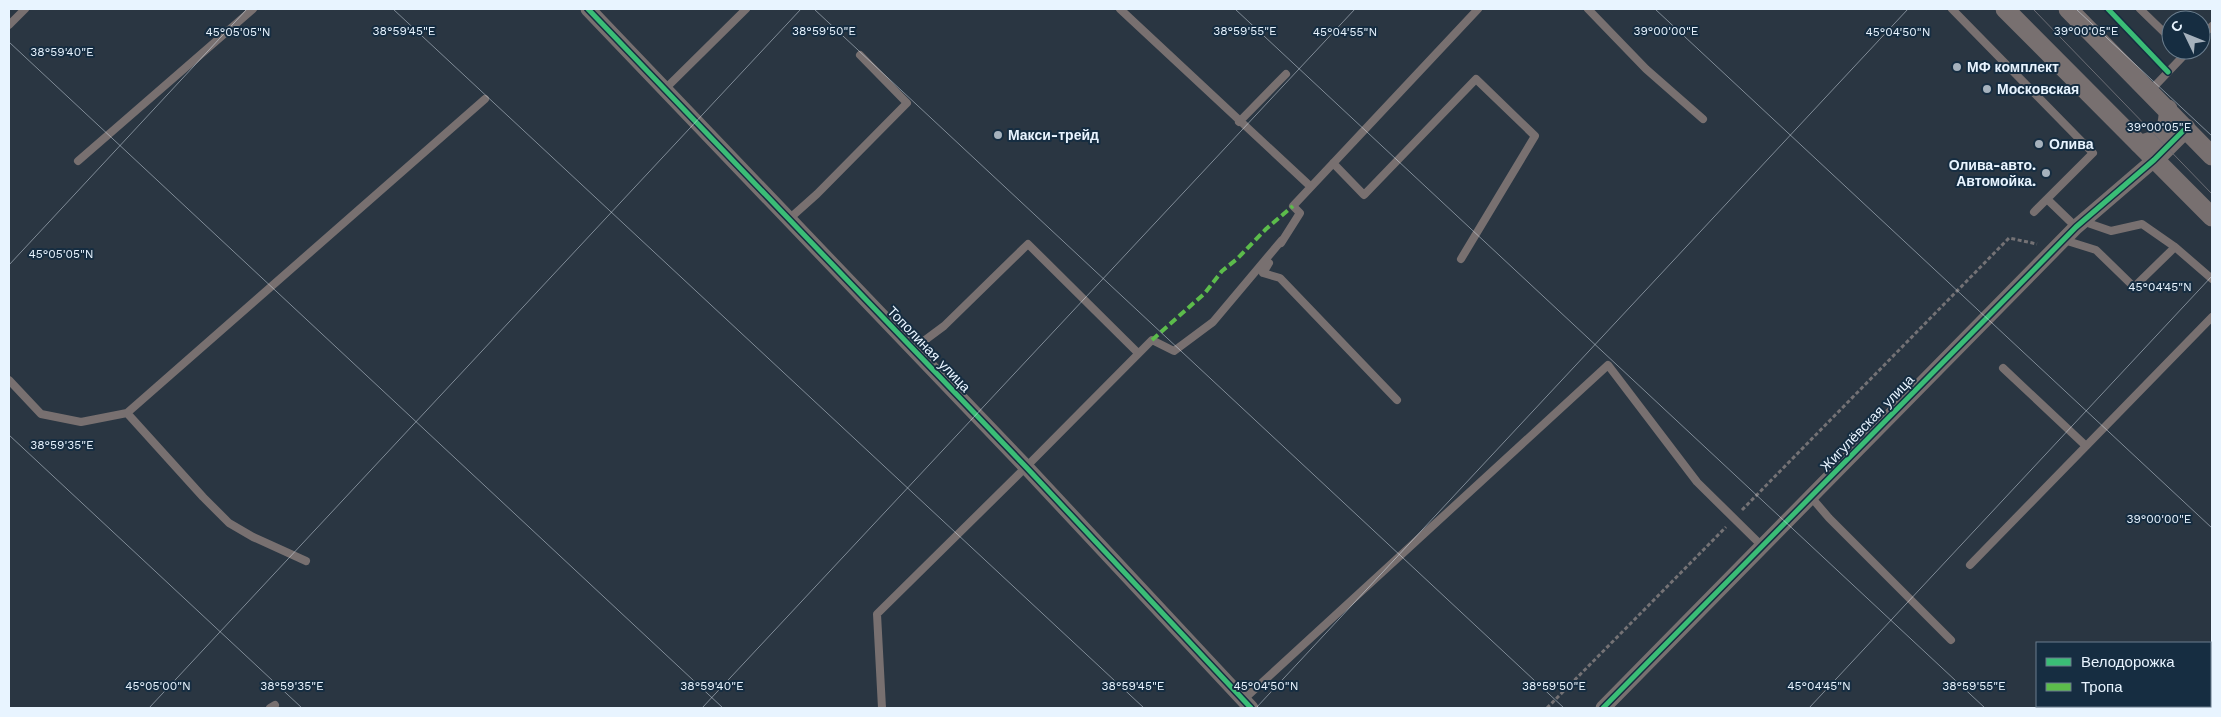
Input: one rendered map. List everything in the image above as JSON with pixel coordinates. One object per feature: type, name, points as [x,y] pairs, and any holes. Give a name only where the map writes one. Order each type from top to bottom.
[{"type":"street","name":"Тополиная улица","points":[[588,9],[1026,467],[1247,704]]},
{"type":"street","points":[[2005,9],[2154,160],[2212,215]]},
{"type":"street","points":[[2068,9],[2212,156]]},
{"type":"street","points":[[2139,144],[2151,142],[2162,134],[2169,123],[2168,109]]},
{"type":"street","points":[[2154,160],[2186,128]]},
{"type":"street","name":"Жигулёвская улица","points":[[1603,708],[2079,224],[2154,160]]},
{"type":"lane","points":[[78,162],[253,9]]},
{"type":"lane","points":[[665,89],[746,9]]},
{"type":"lane","points":[[1120,9],[1310,186]]},
{"type":"lane","points":[[1397,400],[1280,278],[1263,273],[1300,213],[1293,206],[1478,9]]},
{"type":"lane","points":[[1588,9],[1646,69],[1703,119]]},
{"type":"lane","points":[[1952,9],[2093,153],[2034,212]]},
{"type":"lane","points":[[2140,9],[2161,29]]},
{"type":"lane","points":[[9,25],[20,10]]},
{"type":"lane","points":[[789,219],[907,103],[860,54]]},
{"type":"lane","points":[[2150,91],[2178,60]]},
{"type":"lane","points":[[1240,122],[1286,74]]},
{"type":"lane","points":[[1333,162],[1364,195],[1476,79],[1535,136],[1461,259]]},
{"type":"lane","points":[[9,380],[41,414],[81,422],[127,413],[485,99]]},
{"type":"lane","points":[[2047,199],[2079,224],[2111,231],[2142,224],[2175,247],[2212,279]]},
{"type":"lane","points":[[882,708],[877,614],[1152,340],[1174,351],[1213,322],[1282,240]]},
{"type":"lane","points":[[913,348],[944,326],[1028,244],[1138,353]]},
{"type":"lane","points":[[2059,244],[2096,250],[2134,287],[2175,247]]},
{"type":"lane","points":[[1970,565],[2211,320]]},
{"type":"lane","points":[[1247,704],[1608,365],[1697,482],[1762,546]]},
{"type":"lane","points":[[2003,368],[2086,446]]},
{"type":"lane","points":[[127,413],[203,497],[230,523],[253,537],[306,561]]},
{"type":"lane","points":[[1811,497],[1829,518],[1951,640]]},
{"type":"path","points":[[1547,708],[2009,238],[2059,244]]},
{"type":"tram line","points":[[2033,9],[2212,194]]},
{"type":"marked path","points":[[1152,340],[1205,293],[1222,271],[1293,206]]},
{"type":"cycle path","points":[[588,9],[1026,467],[1251,708]]},
{"type":"cycle path","points":[[2108,9],[2168,72]]},
{"type":"cycle path","points":[[1603,708],[2076,227],[2154,160],[2186,128]]},
{"type":"place","name":"МФ комплект","points":[[1957,67]]},
{"type":"place","name":"Московская","points":[[1987,89]]},
{"type":"place","name":"Макси-трейд","points":[[998,135]]},
{"type":"place","name":"Олива","points":[[2039,144]]},
{"type":"place","name":"Олива-авто. Автомойка.","points":[[2046,173]]}]
